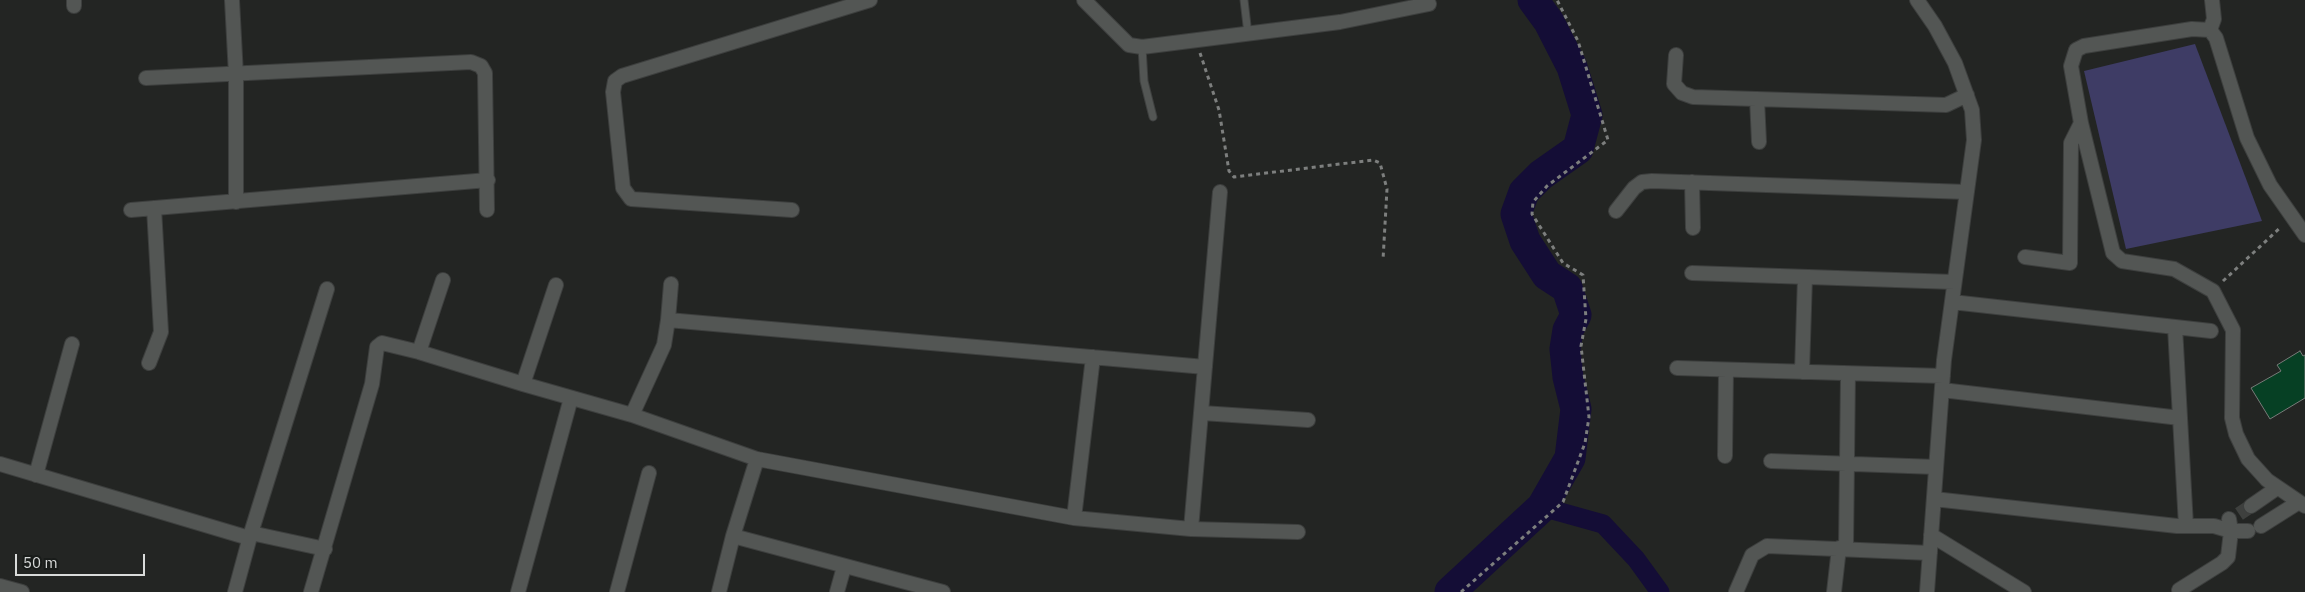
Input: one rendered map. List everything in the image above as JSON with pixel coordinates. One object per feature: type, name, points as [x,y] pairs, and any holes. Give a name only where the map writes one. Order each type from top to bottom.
[{"type":"street","points":[[232,0],[236,75],[236,202]]},
{"type":"street","points":[[792,210],[631,199],[623,188],[613,92],[615,81],[622,76],[870,0]]},
{"type":"street","points":[[1084,0],[1129,45],[1142,47],[1340,22],[1429,4]]},
{"type":"street","points":[[1917,0],[1946,44],[1967,95],[1972,110],[1974,140],[1942,383],[1927,592]]},
{"type":"street","points":[[2210,30],[2214,19],[2212,0]]},
{"type":"street","points":[[2302,504],[2267,480],[2248,458],[2236,434],[2232,418],[2233,330],[2213,291],[2174,270],[2122,261],[2113,253],[2081,123],[2071,66],[2076,50],[2084,46],[2192,29],[2210,30],[2216,38],[2222,55],[2247,138],[2270,185],[2305,234]]},
{"type":"street","points":[[1676,55],[1674,84],[1676,89],[1687,96],[1946,105],[1967,95]]},
{"type":"street","points":[[146,78],[471,62],[481,66],[485,73],[487,210]]},
{"type":"street","points":[[1757,99],[1759,142]]},
{"type":"street","points":[[2024,257],[2070,263],[2072,143],[2081,123]]},
{"type":"street","points":[[131,210],[488,180]]},
{"type":"street","points":[[1616,211],[1634,188],[1642,182],[1692,182],[1967,192]]},
{"type":"street","points":[[1692,182],[1693,228]]},
{"type":"street","points":[[1191,529],[1220,192]]},
{"type":"street","points":[[149,363],[161,332],[154,208]]},
{"type":"street","points":[[1692,274],[1954,282]]},
{"type":"street","points":[[1802,372],[1805,277]]},
{"type":"street","points":[[419,352],[443,280]]},
{"type":"street","points":[[632,415],[664,345],[671,284]]},
{"type":"street","points":[[523,384],[556,285]]},
{"type":"street","points":[[235,592],[250,535],[327,289]]},
{"type":"street","points":[[1952,302],[2211,331]]},
{"type":"street","points":[[668,320],[1205,367]]},
{"type":"street","points":[[2175,327],[2186,526]]},
{"type":"street","points":[[311,592],[372,384],[377,347],[382,343],[389,343],[632,415],[757,459],[1074,518],[1191,529],[1298,532]]},
{"type":"street","points":[[36,475],[72,344]]},
{"type":"street","points":[[1074,518],[1093,357]]},
{"type":"street","points":[[1677,368],[1848,374],[1942,383],[2180,418]]},
{"type":"street","points":[[1725,456],[1726,370]]},
{"type":"street","points":[[1834,592],[1842,548],[1848,374]]},
{"type":"street","points":[[518,592],[571,398]]},
{"type":"street","points":[[1202,413],[1308,420]]},
{"type":"street","points":[[719,592],[733,536],[757,459]]},
{"type":"street","points":[[1771,461],[1936,467]]},
{"type":"street","points":[[0,464],[250,535],[325,549]]},
{"type":"street","points":[[617,592],[649,473]]},
{"type":"street","points":[[1934,499],[2186,526],[2214,526],[2238,517],[2277,488]]},
{"type":"street","points":[[2238,517],[2254,528],[2302,504]]},
{"type":"street","points":[[2179,590],[2222,564],[2228,557],[2238,517]]},
{"type":"street","points":[[1931,535],[2024,592]]},
{"type":"street","points":[[733,536],[943,592]]},
{"type":"street","points":[[1736,592],[1752,555],[1762,547],[1772,545],[1930,553]]},
{"type":"street","points":[[837,592],[844,567]]},
{"type":"street","points":[[0,586],[22,592]]},
{"type":"lane","points":[[1244,0],[1248,34]]},
{"type":"lane","points":[[1142,47],[1144,81],[1153,117]]},
{"type":"path","points":[[1462,592],[1564,502],[1585,443],[1589,417],[1581,346],[1586,319],[1583,274],[1563,263],[1532,214],[1534,202],[1547,186],[1608,140],[1578,41],[1558,0]]},
{"type":"path","points":[[1196,41],[1219,110],[1229,171],[1234,177],[1373,160],[1380,163],[1387,189],[1383,260]]},
{"type":"path","points":[[2213,291],[2292,216]]},
{"type":"shaded area","points":[[2195,44],[2262,221],[2126,249],[2084,71]]},
{"type":"building","points":[[2300,351],[2303,356],[2305,355],[2305,398],[2270,419],[2251,388],[2281,371],[2277,365]]},
{"type":"waterway","points":[[1450,592],[1542,507],[1570,458],[1576,409],[1568,377],[1565,349],[1568,330],[1576,315],[1567,288],[1547,275],[1525,241],[1516,214],[1524,192],[1541,175],[1578,149],[1587,115],[1572,67],[1549,22],[1533,0]]},
{"type":"waterway","points":[[1542,507],[1603,524],[1636,559],[1660,592]]},
{"type":"tunnel","points":[[2239,514],[2251,506]]}]
